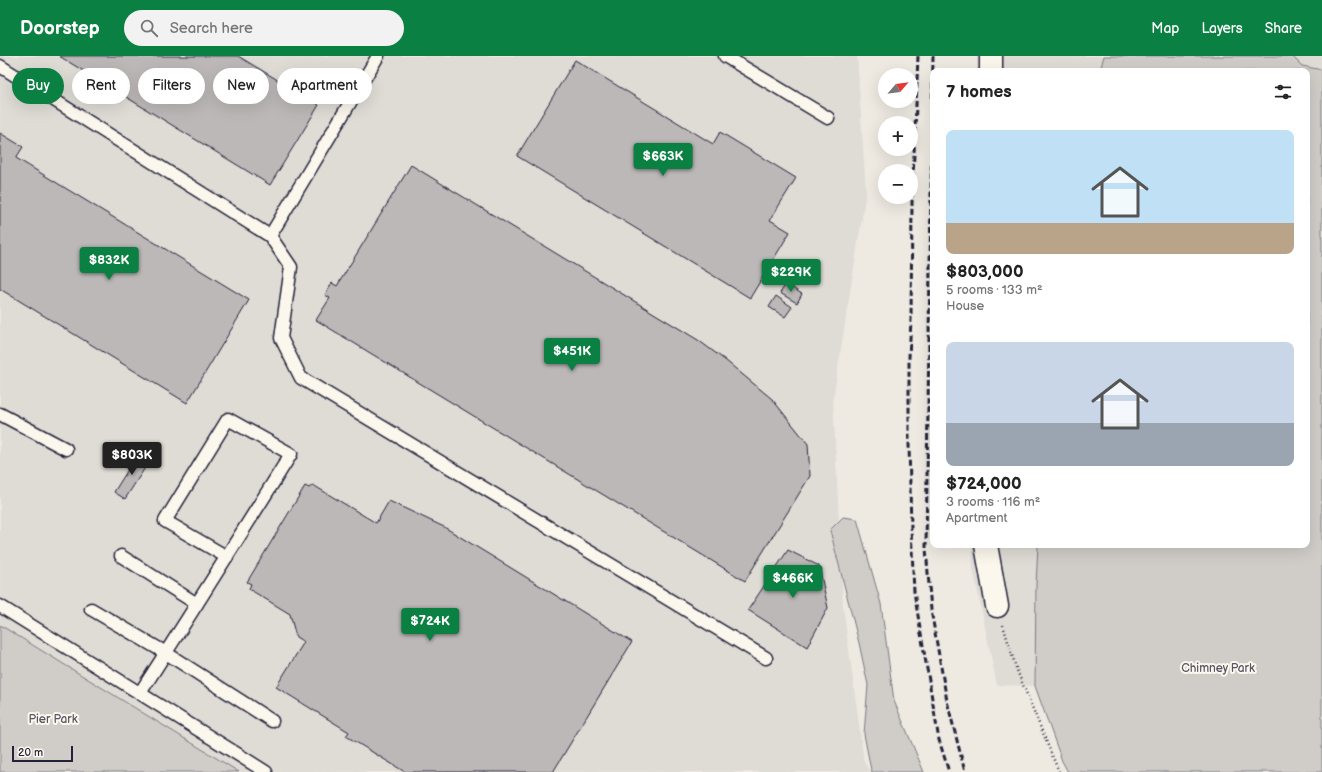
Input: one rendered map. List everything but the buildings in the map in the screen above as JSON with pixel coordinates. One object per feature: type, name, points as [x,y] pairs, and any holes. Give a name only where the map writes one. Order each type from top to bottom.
[{"type":"street","points":[[991,56],[991,68]]},
{"type":"street","points":[[987,548],[997,606]]},
{"type":"lane","points":[[270,236],[378,56]]},
{"type":"lane","points":[[726,56],[828,118]]},
{"type":"lane","points":[[0,66],[270,236],[291,267],[281,338],[301,378],[766,658]]},
{"type":"lane","points":[[0,414],[66,449]]},
{"type":"lane","points":[[140,693],[197,604],[291,454],[228,419],[166,521],[226,557]]},
{"type":"lane","points":[[121,556],[197,604]]},
{"type":"lane","points":[[0,606],[266,772]]},
{"type":"lane","points":[[91,609],[166,653],[272,721]]},
{"type":"path","points":[[997,606],[1016,668],[1059,772]]},
{"type":"shaded area","points":[[0,56],[857,56],[866,192],[833,399],[843,606],[864,762],[870,772],[239,772],[0,625]]},
{"type":"shaded area","points":[[977,56],[1104,56],[1101,68],[977,68]]},
{"type":"shaded area","points":[[1292,56],[1322,56],[1322,70],[1302,66]]},
{"type":"shaded area","points":[[972,548],[1038,548],[1035,686],[997,685],[973,569]]},
{"type":"green space","name":"Chimney Park","points":[[1104,56],[1292,56],[1302,66],[1322,70],[1322,772],[1068,772],[1062,761],[1035,686],[1038,548],[1310,548],[1310,68],[1101,68]]},
{"type":"green space","points":[[843,517],[857,519],[881,604],[894,701],[924,772],[872,772],[871,770],[864,734],[868,685],[859,643],[830,530]]},
{"type":"green space","name":"Pier Park","points":[[0,625],[239,772],[0,772]]},
{"type":"railway","points":[[918,56],[912,203],[911,320],[909,357],[911,528],[914,592],[939,740],[949,772]]},
{"type":"railway","points":[[933,56],[933,68]]},
{"type":"railway","points":[[930,267],[926,548],[931,610],[947,701],[965,772]]}]
